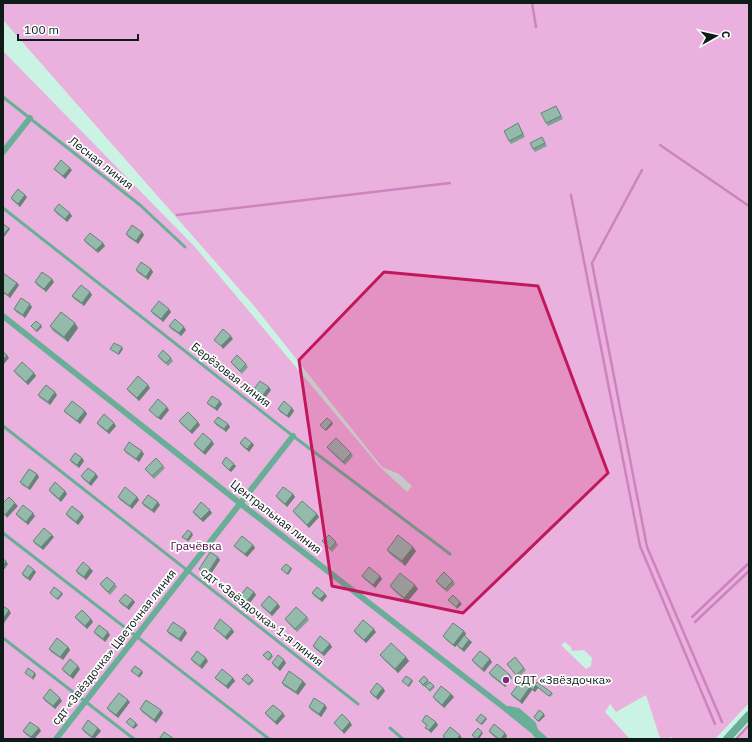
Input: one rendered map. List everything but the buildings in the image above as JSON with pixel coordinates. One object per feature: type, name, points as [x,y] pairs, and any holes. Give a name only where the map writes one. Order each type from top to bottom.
[{"type":"street","points":[[3,152],[30,118]]},
{"type":"street","name":"Центральная линия","points":[[3,316],[240,504],[506,708],[538,738]]},
{"type":"street","name":"сдт «Звёздочка» Цветочная линия","points":[[56,739],[293,436]]},
{"type":"street","points":[[727,739],[749,715]]},
{"type":"lane","name":"Лесная линия","points":[[3,97],[140,205],[185,247]]},
{"type":"lane","name":"Берёзовая линия","points":[[3,208],[293,436],[450,554]]},
{"type":"lane","name":"сдт «Звёздочка» 1-я линия","points":[[3,426],[358,704]]},
{"type":"lane","points":[[3,532],[269,739]]},
{"type":"lane","points":[[3,638],[134,739]]},
{"type":"lane","points":[[390,728],[404,739]]},
{"type":"highlighted area","points":[[384,272],[538,286],[608,473],[463,613],[332,586],[299,360]]},
{"type":"green space","name":"Грачёвка","points":[[3,3],[749,3],[749,703],[715,739],[673,739],[672,737],[661,739],[646,695],[616,712],[610,704],[605,712],[630,739],[3,739],[3,51],[195,247],[380,467],[407,492],[412,486],[399,474],[382,467],[255,307],[3,20]],"holes":[[[565,642],[571,647],[572,651],[584,650],[592,658],[591,666],[586,669],[561,645]]]},
{"type":"green space","points":[[749,726],[749,739],[737,739]]},
{"type":"waterway","points":[[532,3],[536,27]]},
{"type":"waterway","points":[[660,145],[749,206]]},
{"type":"waterway","points":[[642,170],[592,263],[647,547],[722,722]]},
{"type":"waterway","points":[[177,215],[450,183]]},
{"type":"waterway","points":[[571,195],[640,546],[715,724]]},
{"type":"waterway","points":[[692,617],[749,563]]},
{"type":"waterway","points":[[695,622],[749,571]]},
{"type":"waterway","points":[[736,739],[749,725]]},
{"type":"place","name":"СДТ «Звёздочка»","points":[[506,680]]}]
